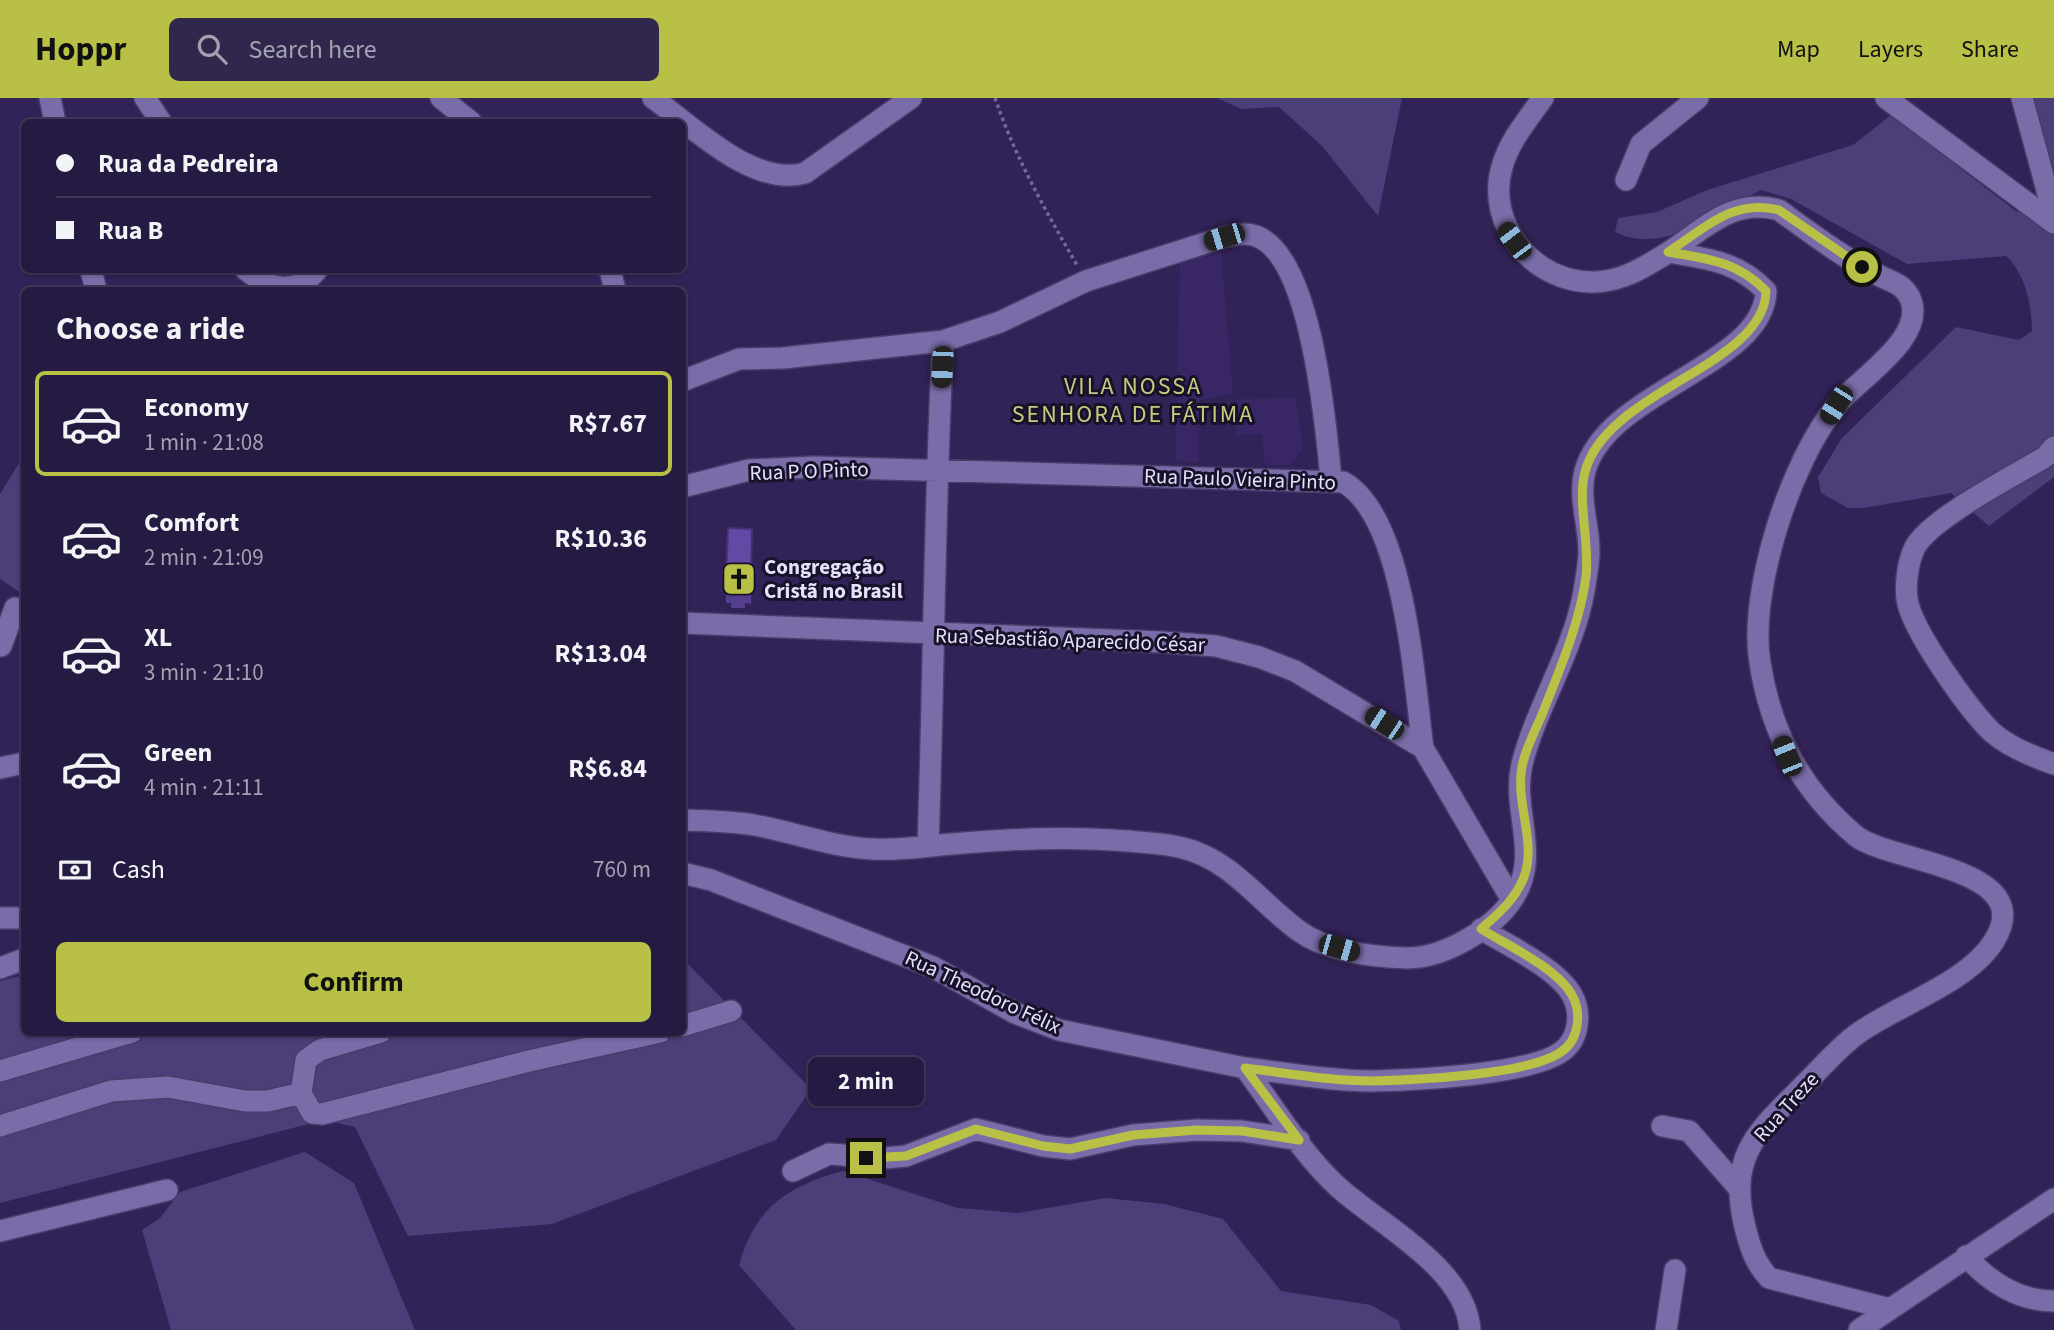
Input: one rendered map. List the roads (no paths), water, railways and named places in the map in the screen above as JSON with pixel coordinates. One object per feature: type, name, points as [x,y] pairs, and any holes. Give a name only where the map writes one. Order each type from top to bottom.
[{"type":"street","points":[[50,98],[54,119]]},
{"type":"street","points":[[145,98],[158,119]]},
{"type":"street","points":[[441,98],[467,119]]},
{"type":"street","points":[[653,98],[682,119]]},
{"type":"street","points":[[686,122],[743,164],[768,174],[789,178],[805,173],[911,98]]},
{"type":"street","points":[[686,820],[752,825],[872,849],[1070,836],[1180,847],[1204,854],[1225,866],[1301,932],[1321,943],[1357,953],[1428,957],[1445,953],[1481,929],[1512,900],[1526,868],[1520,796],[1522,765],[1573,634],[1583,593],[1589,552],[1583,490],[1585,471],[1592,455],[1627,414],[1736,343],[1754,327],[1761,317],[1766,291],[1748,273],[1731,265],[1668,252],[1635,273],[1593,282],[1552,273],[1524,253],[1505,229],[1498,199],[1502,167],[1514,138],[1543,98]]},
{"type":"street","points":[[1626,180],[1641,144],[1698,98]]},
{"type":"street","points":[[1886,98],[2054,223]]},
{"type":"street","points":[[2022,98],[2054,216]]},
{"type":"street","name":"Rua Treze","points":[[1668,252],[1716,218],[1746,206],[1763,206],[1779,210],[1862,267],[1903,287],[1911,300],[1910,328],[1899,345],[1836,405],[1805,456],[1763,576],[1757,615],[1757,650],[1766,702],[1783,745],[1819,803],[1859,839],[1875,848],[1971,876],[1996,894],[2001,909],[2000,925],[1989,947],[1964,970],[1844,1045],[1758,1133],[1737,1186]]},
{"type":"street","points":[[686,380],[739,359],[783,358],[943,341],[1000,322],[1086,281],[1224,237],[1249,235],[1268,243],[1282,260],[1293,283],[1315,348],[1331,479]]},
{"type":"street","points":[[250,273],[263,284],[273,287]]},
{"type":"street","points":[[295,287],[307,282],[314,273]]},
{"type":"street","points":[[918,847],[936,636],[936,470],[943,341]]},
{"type":"street","points":[[2054,447],[2045,457],[1933,526],[1915,547],[1907,577],[1907,600],[1913,620],[1969,706],[1994,734],[2031,756],[2054,764]]},
{"type":"street","name":"Rua P O Pinto","points":[[686,486],[749,470],[779,468],[936,470]]},
{"type":"street","name":"Rua Paulo Vieira Pinto","points":[[936,470],[1331,479],[1353,488],[1388,547],[1398,575],[1423,748]]},
{"type":"street","points":[[13,606],[1,646],[21,644]]},
{"type":"street","name":"Rua Sebastião Aparecido César","points":[[686,623],[1216,646],[1259,657],[1295,671],[1423,748],[1512,900]]},
{"type":"street","points":[[0,768],[21,764]]},
{"type":"street","name":"Rua Theodoro Félix","points":[[686,874],[711,880],[933,967],[1015,1013],[1059,1030],[1245,1068],[1371,1081],[1458,1077],[1541,1062],[1563,1051],[1576,1032],[1578,1015],[1572,994],[1533,960],[1481,929]]},
{"type":"street","points":[[0,918],[21,918]]},
{"type":"street","points":[[0,968],[21,960]]},
{"type":"street","points":[[686,1025],[731,1011]]},
{"type":"street","points":[[0,1071],[118,1036]]},
{"type":"street","points":[[369,1036],[311,1055],[303,1068],[301,1093],[312,1113],[322,1114],[529,1061],[642,1036]]},
{"type":"street","points":[[1245,1068],[1338,1187],[1431,1261],[1455,1289],[1469,1315],[1470,1330]]},
{"type":"street","points":[[0,1126],[111,1091],[168,1087],[245,1101],[268,1101],[301,1093]]},
{"type":"street","points":[[1662,1126],[1689,1131],[1737,1186],[1750,1248],[1769,1278],[1890,1309]]},
{"type":"street","points":[[793,1171],[829,1154],[884,1158],[906,1156],[976,1129],[1043,1146],[1070,1149],[1133,1135],[1197,1130],[1242,1131],[1299,1140]]},
{"type":"street","points":[[0,1231],[167,1190]]},
{"type":"street","points":[[1859,1330],[2054,1199]]},
{"type":"street","points":[[1966,1256],[1983,1275],[2013,1293],[2039,1301],[2054,1301]]},
{"type":"street","points":[[1666,1330],[1675,1270]]},
{"type":"place","name":"Congregação Cristã no Brasil","points":[[739,579]]},
{"type":"district","name":"VILA NOSSA SENHORA DE FÁTIMA","points":[[1133,400]]}]
